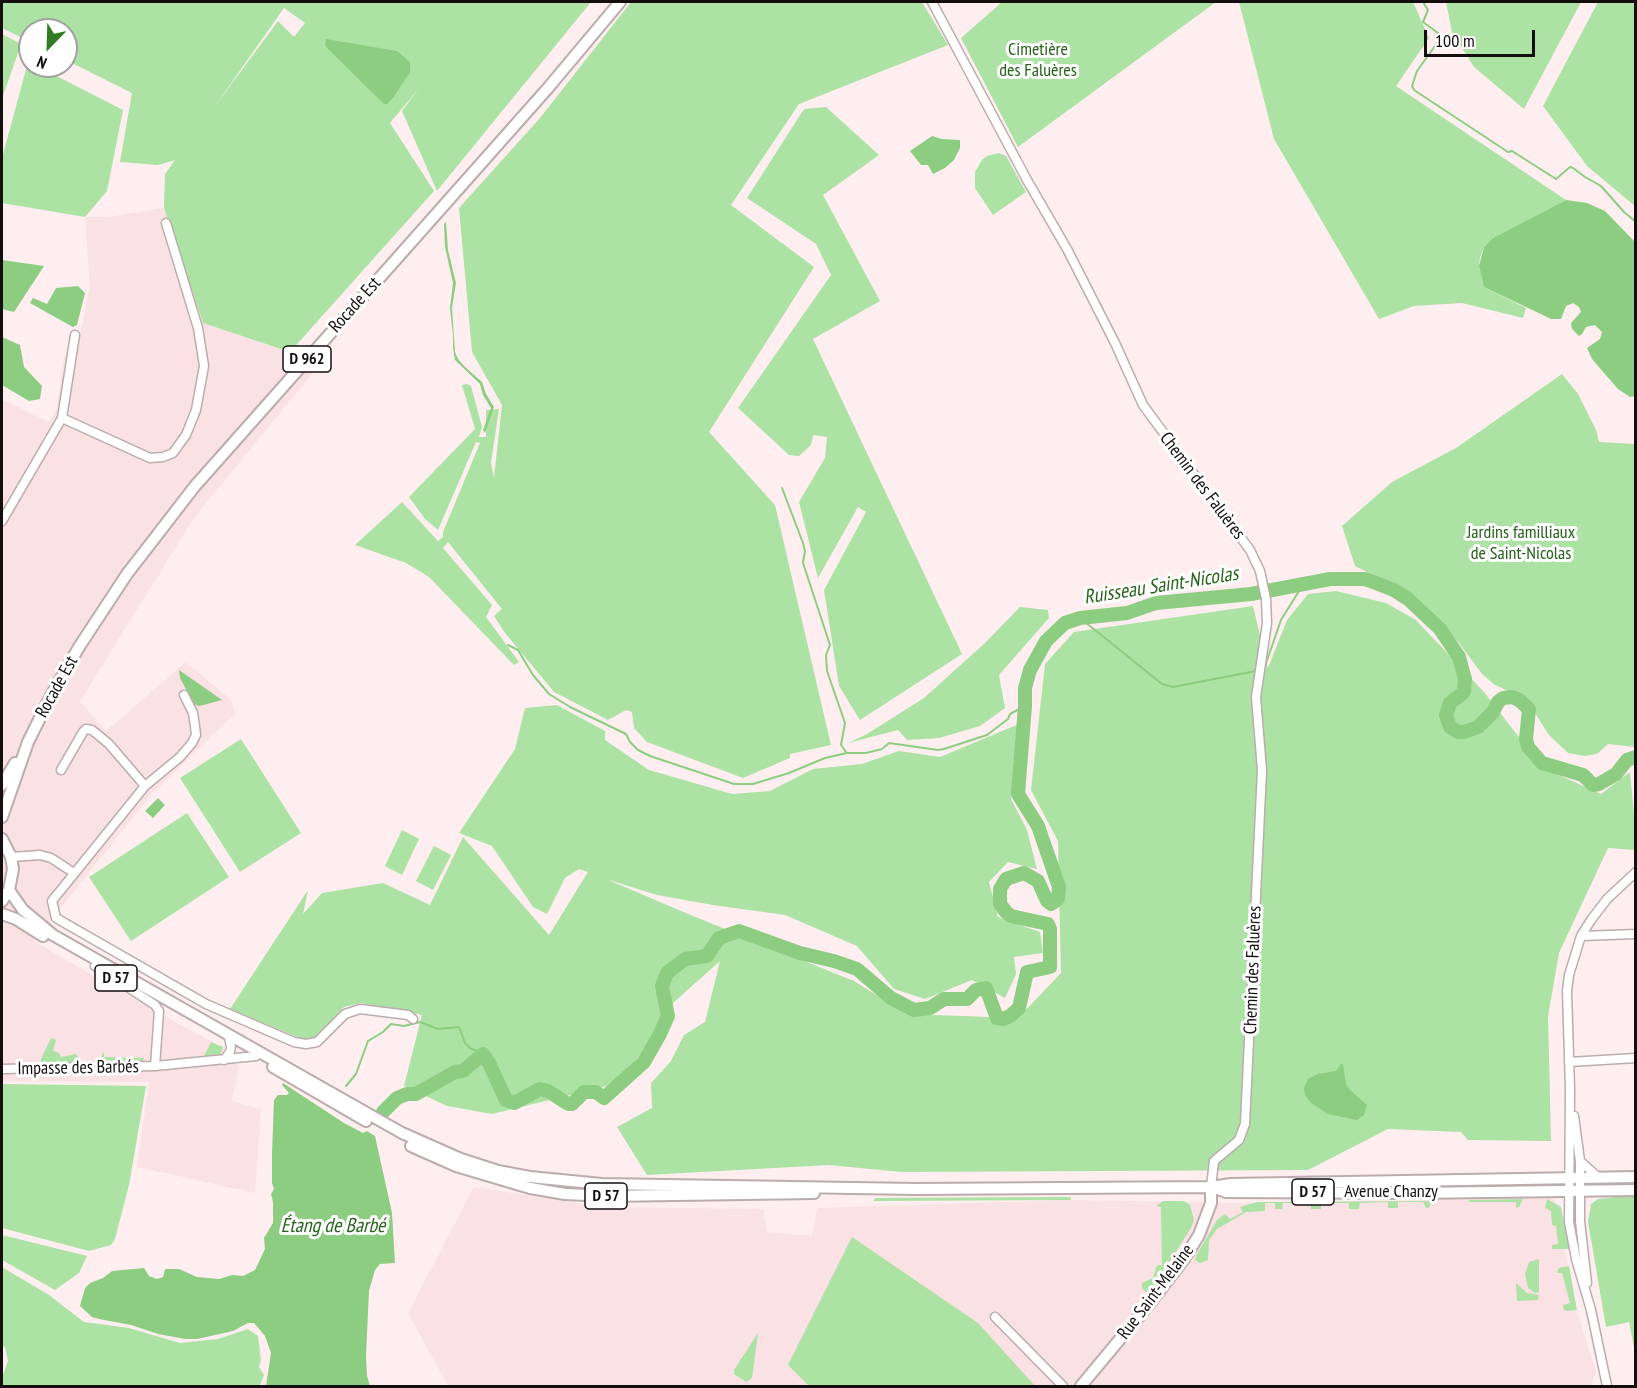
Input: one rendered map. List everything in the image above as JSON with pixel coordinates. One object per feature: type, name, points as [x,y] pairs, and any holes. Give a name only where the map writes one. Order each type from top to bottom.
[{"type":"main road","name":"Rocade Est","points":[[28,742],[52,694],[97,618],[127,574],[195,486],[548,88],[620,2]]},
{"type":"main road","name":"D 962","points":[[2,785],[28,742]]},
{"type":"main road","name":"D 962","points":[[2,817],[28,742]]},
{"type":"main road","points":[[2,839],[12,858],[13,868],[9,891],[2,902]]},
{"type":"main road","name":"D 57","points":[[9,891],[23,910],[53,935],[402,1133],[461,1159],[498,1171],[566,1182],[916,1190]]},
{"type":"main road","name":"D 57","points":[[2,914],[16,919],[318,1094],[423,1152],[456,1166],[530,1188],[565,1194],[607,1196],[1211,1187]]},
{"type":"main road","name":"Avenue Chanzy","points":[[1211,1187],[1231,1184],[1635,1177]]},
{"type":"main road","name":"Avenue Chanzy","points":[[1211,1187],[1225,1192],[1635,1190]]},
{"type":"main road","name":"Rue Saint-Melaine","points":[[1081,1386],[1184,1259],[1197,1239],[1211,1203],[1211,1187]]},
{"type":"street","name":"Chemin des Faluères","points":[[932,2],[1027,180],[1067,249],[1115,343],[1143,405],[1250,550],[1260,572],[1266,599],[1267,623],[1256,697],[1262,770],[1245,1124],[1239,1140],[1214,1161],[1211,1187]]},
{"type":"street","points":[[62,418],[150,458],[173,453],[186,435],[196,410],[204,366],[198,328],[166,223]]},
{"type":"street","points":[[2,522],[62,418],[75,335]]},
{"type":"street","points":[[184,695],[192,713],[196,735],[180,757],[145,786],[52,901],[56,918],[206,1004],[294,1042],[306,1044],[317,1042],[345,1014],[360,1009],[408,1015],[414,1019]]},
{"type":"street","points":[[61,770],[83,732],[86,729],[92,730],[109,744],[145,786]]},
{"type":"street","points":[[12,858],[40,855],[51,858],[75,873]]},
{"type":"street","points":[[1607,1386],[1569,1222],[1574,1177],[1567,991],[1569,975],[1581,936],[1607,899],[1635,872]]},
{"type":"street","points":[[1581,936],[1635,934]]},
{"type":"street","points":[[95,966],[155,1005],[159,1011],[155,1066]]},
{"type":"street","points":[[224,1060],[230,1052],[231,1042],[225,1032]]},
{"type":"street","name":"Impasse des Barbés","points":[[2,1069],[155,1066],[255,1056]]},
{"type":"street","points":[[1569,1062],[1635,1058]]},
{"type":"street","points":[[1570,1089],[1580,1161],[1574,1177]]},
{"type":"street","points":[[1580,1161],[1598,1177]]},
{"type":"street","points":[[995,1317],[1063,1386]]},
{"type":"shaded area","points":[[164,208],[203,323],[321,363],[194,518],[80,701],[106,731],[186,662],[230,699],[236,714],[151,795],[34,941],[223,1048],[239,1067],[232,1101],[261,1109],[255,1193],[137,1167],[149,1082],[2,1081],[2,399],[49,422],[57,408],[64,358],[81,331],[90,288],[85,217],[108,217]]},
{"type":"shaded area","points":[[474,1187],[604,1207],[763,1209],[767,1232],[812,1236],[817,1208],[1071,1200],[1244,1203],[1552,1198],[1559,1208],[1572,1296],[1596,1372],[1592,1382],[1593,1386],[448,1386],[408,1313]]},
{"type":"green space","points":[[2,2],[591,2],[437,191],[402,111],[419,88],[390,123],[434,191],[290,352],[203,323],[164,208],[165,174],[175,160],[158,165],[120,162],[132,93],[78,66],[78,18],[18,18],[18,36],[2,28]],"holes":[[[284,8],[305,23],[294,37],[278,21],[213,109]]]},
{"type":"green space","points":[[631,2],[922,2],[948,45],[799,104],[731,205],[814,267],[709,432],[775,505],[831,745],[790,754],[790,758],[743,778],[647,742],[634,728],[632,712],[626,710],[608,720],[554,692],[505,633],[494,616],[502,609],[448,542],[443,548],[492,605],[486,617],[519,662],[514,665],[429,577],[406,563],[355,545],[402,502],[438,541],[443,537],[443,532],[480,443],[476,442],[438,530],[425,519],[409,497],[475,429],[462,385],[471,386],[482,427],[479,437],[486,437],[486,410],[499,409],[491,463],[494,478],[502,405],[472,352],[459,208],[540,118]]},
{"type":"green space","name":"Cimetière des Faluères","points":[[1002,2],[1216,2],[1018,147],[961,38]]},
{"type":"green space","points":[[1239,2],[1413,2],[1429,38],[1396,86],[1566,200],[1493,238],[1484,247],[1480,257],[1479,266],[1484,287],[1526,308],[1523,318],[1462,303],[1414,306],[1379,319],[1274,139]]},
{"type":"green space","points":[[1446,2],[1581,2],[1524,109],[1474,67],[1452,32]]},
{"type":"green space","points":[[1598,2],[1635,2],[1635,206],[1587,166],[1543,106]]},
{"type":"green space","points":[[2,34],[18,42],[18,53],[2,99]]},
{"type":"green space","points":[[24,78],[60,78],[123,110],[107,191],[85,217],[2,203],[2,158]]},
{"type":"green space","points":[[826,107],[879,155],[823,195],[880,301],[813,339],[962,654],[860,720],[839,686],[824,590],[866,512],[858,507],[818,578],[799,502],[825,458],[827,437],[813,435],[811,445],[799,456],[789,455],[738,408],[831,275],[816,244],[747,198],[804,109]]},
{"type":"green space","points":[[999,153],[1006,156],[1026,192],[993,215],[975,188],[975,172],[987,156]]},
{"type":"green space","name":"Jardins familliaux de Saint-Nicolas","points":[[1562,374],[1578,394],[1596,430],[1599,442],[1635,444],[1635,747],[1608,744],[1597,754],[1584,756],[1568,753],[1549,735],[1526,699],[1495,685],[1482,674],[1459,643],[1414,596],[1355,566],[1342,526],[1392,482],[1456,448]]},
{"type":"green space","points":[[1336,591],[1386,603],[1416,620],[1484,692],[1543,768],[1601,794],[1630,772],[1635,816],[1635,850],[1608,848],[1559,953],[1548,1016],[1551,1141],[1468,1140],[1461,1132],[1388,1129],[1308,1170],[901,1172],[829,1165],[647,1175],[617,1127],[652,1108],[651,1083],[671,1061],[684,1035],[705,1022],[720,961],[673,1003],[649,1046],[611,1085],[492,1114],[447,1106],[404,1086],[422,1015],[361,1003],[344,1007],[312,1040],[307,1041],[230,1009],[308,890],[303,914],[322,893],[383,883],[430,905],[463,837],[549,935],[588,872],[579,869],[565,878],[547,914],[533,907],[492,846],[459,833],[515,749],[525,708],[557,705],[605,731],[605,740],[649,770],[732,794],[770,791],[813,769],[862,764],[899,751],[940,757],[1019,724],[1011,799],[1027,830],[1037,869],[1008,862],[989,882],[998,917],[1040,932],[1043,953],[1014,957],[1016,974],[1005,998],[972,980],[925,999],[894,989],[857,946],[785,915],[657,895],[606,879],[854,981],[907,1014],[1018,1018],[1061,973],[1058,841],[1031,790],[1045,664],[1074,632],[1253,606],[1268,668],[1287,620],[1308,594]]},
{"type":"green space","points":[[1020,607],[1048,610],[1049,618],[999,675],[1005,708],[980,726],[939,738],[907,740],[898,730],[848,743],[867,734],[924,698],[985,643]]},
{"type":"green space","points":[[241,739],[301,833],[240,872],[180,778]]},
{"type":"green space","points":[[187,813],[229,877],[131,941],[89,877]]},
{"type":"green space","points":[[402,830],[419,839],[402,875],[385,866]]},
{"type":"green space","points":[[434,846],[451,855],[433,890],[416,881]]},
{"type":"green space","points":[[51,1038],[56,1040],[53,1051],[59,1053],[61,1057],[76,1054],[79,1063],[44,1064],[41,1062]]},
{"type":"green space","points":[[211,1042],[223,1047],[222,1051],[220,1054],[204,1056]]},
{"type":"green space","points":[[104,1052],[104,1057],[144,1058],[143,1063],[104,1064],[100,1058]]},
{"type":"green space","points":[[2,1084],[146,1086],[129,1185],[115,1239],[111,1245],[89,1251],[2,1228]]},
{"type":"green space","points":[[1071,1197],[1071,1200],[873,1201],[875,1198]]},
{"type":"green space","points":[[1635,1197],[1635,1353],[1629,1322],[1606,1327],[1588,1222],[1591,1204],[1598,1199]]},
{"type":"green space","points":[[1523,1199],[1516,1208],[1516,1202],[1468,1202],[1470,1200]]},
{"type":"green space","points":[[1547,1199],[1561,1207],[1569,1249],[1552,1249],[1552,1245],[1558,1244],[1556,1226],[1552,1225],[1551,1211],[1545,1208]]},
{"type":"green space","points":[[1163,1201],[1184,1201],[1190,1205],[1194,1220],[1157,1281],[1146,1292],[1142,1288],[1142,1283],[1153,1278],[1157,1265],[1162,1265],[1161,1207],[1156,1206]]},
{"type":"green space","points":[[1432,1201],[1429,1208],[1426,1208],[1423,1202],[1398,1202],[1398,1208],[1388,1208],[1388,1202],[1360,1203],[1359,1209],[1349,1209],[1349,1203],[1321,1203],[1321,1209],[1311,1209],[1311,1203],[1283,1203],[1282,1209],[1275,1209],[1275,1203],[1265,1203],[1265,1211],[1246,1212],[1217,1229],[1209,1240],[1208,1260],[1200,1263],[1195,1260],[1217,1220],[1225,1214],[1230,1219],[1243,1212],[1240,1207],[1257,1202]]},
{"type":"green space","points":[[2,1235],[87,1256],[79,1273],[55,1290],[2,1260]]},
{"type":"green space","points":[[852,1237],[978,1323],[1035,1386],[809,1386],[788,1365]]},
{"type":"green space","points":[[1539,1259],[1539,1292],[1535,1293],[1528,1288],[1525,1274],[1529,1262]]},
{"type":"green space","points":[[1569,1266],[1577,1310],[1567,1311],[1564,1310],[1563,1305],[1570,1303],[1562,1273],[1557,1273],[1559,1268]]},
{"type":"green space","points":[[2,1267],[49,1295],[84,1322],[129,1328],[180,1343],[218,1339],[248,1329],[258,1336],[261,1360],[259,1367],[264,1375],[260,1385],[2,1386],[2,1378],[8,1361],[5,1347],[2,1345]]},
{"type":"green space","points":[[1516,1283],[1527,1293],[1539,1295],[1538,1300],[1517,1301]]},
{"type":"green space","points":[[758,1333],[752,1378],[746,1382],[734,1374],[734,1370]]},
{"type":"water","points":[[326,39],[397,51],[410,62],[410,72],[393,98],[384,104],[328,49],[325,45]]},
{"type":"water","points":[[932,136],[960,140],[960,148],[954,160],[933,174],[928,165],[921,165],[910,151]]},
{"type":"water","points":[[1566,200],[1587,203],[1605,211],[1635,242],[1635,396],[1630,397],[1618,389],[1592,359],[1587,348],[1600,339],[1602,332],[1595,325],[1586,327],[1579,336],[1572,329],[1571,323],[1581,312],[1579,307],[1573,303],[1566,306],[1561,319],[1551,319],[1484,287],[1479,266],[1484,247],[1493,238]]},
{"type":"water","points":[[446,222],[448,250],[456,283],[452,308],[455,352],[464,366],[482,382],[494,407],[485,433],[483,430],[491,408],[483,395],[480,384],[455,360],[450,308],[453,283],[445,247],[444,224]]},
{"type":"water","points":[[2,260],[44,266],[14,312],[2,309]]},
{"type":"water","points":[[78,286],[85,293],[77,325],[73,327],[30,303],[33,298],[47,304],[56,288]]},
{"type":"water","points":[[2,337],[20,345],[24,367],[42,386],[40,399],[29,401],[2,385]]},
{"type":"water","points":[[179,670],[222,700],[199,706],[194,704],[180,678]]},
{"type":"water","points":[[158,798],[165,805],[153,818],[145,811]]},
{"type":"water","points":[[1343,1064],[1346,1084],[1367,1105],[1364,1115],[1357,1120],[1328,1114],[1311,1103],[1305,1095],[1304,1088],[1308,1079],[1318,1074],[1336,1071]]},
{"type":"water","name":"Étang de Barbé","points":[[283,1083],[344,1123],[363,1133],[367,1131],[375,1136],[392,1213],[395,1263],[380,1264],[375,1270],[369,1291],[366,1356],[370,1386],[266,1386],[271,1353],[265,1336],[254,1323],[248,1323],[233,1331],[197,1339],[185,1339],[92,1317],[80,1306],[85,1288],[112,1271],[144,1268],[149,1276],[157,1279],[163,1277],[165,1269],[179,1269],[197,1277],[219,1279],[232,1275],[243,1276],[255,1270],[265,1249],[264,1238],[273,1223],[271,1194],[274,1189],[272,1153],[274,1100],[278,1095],[289,1093],[282,1085]]},
{"type":"waterway","points":[[1423,2],[1428,10],[1423,22],[1438,33],[1440,39],[1417,71],[1412,86],[1414,90],[1508,152],[1512,151],[1556,179],[1570,167],[1573,168],[1601,186],[1636,222]]},
{"type":"waterway","points":[[782,488],[803,543],[805,551],[803,563],[830,645],[826,655],[827,671],[845,723],[841,745],[846,752]]},
{"type":"waterway","name":"Ruisseau Saint-Nicolas","points":[[383,1112],[397,1098],[407,1094],[416,1094],[455,1072],[463,1071],[483,1054],[506,1100],[514,1103],[540,1089],[548,1091],[568,1104],[572,1104],[584,1092],[596,1092],[604,1098],[644,1062],[660,1034],[668,1016],[662,986],[667,973],[685,959],[707,956],[719,938],[739,931],[800,953],[857,969],[891,998],[914,1010],[930,1008],[944,999],[967,999],[976,990],[986,988],[997,1018],[1003,1019],[1010,1016],[1019,1008],[1027,972],[1050,967],[1050,929],[1048,924],[1011,916],[1000,904],[1000,889],[1006,879],[1024,873],[1038,881],[1047,901],[1051,904],[1058,899],[1059,887],[1038,826],[1018,794],[1025,688],[1030,670],[1046,641],[1065,623],[1080,618],[1127,613],[1156,603],[1251,594],[1330,579],[1365,579],[1394,590],[1408,599],[1440,629],[1459,657],[1465,679],[1464,692],[1450,703],[1446,715],[1450,727],[1458,732],[1478,727],[1493,712],[1498,702],[1503,698],[1512,697],[1529,709],[1526,739],[1528,747],[1542,763],[1583,775],[1593,785],[1616,774],[1627,760],[1636,757]]},
{"type":"waterway","points":[[1262,670],[1281,620],[1299,591],[1307,583]]},
{"type":"waterway","points":[[1080,618],[1162,684],[1173,687],[1256,671]]},
{"type":"waterway","points":[[508,645],[518,650],[533,675],[549,694],[570,707],[626,734],[638,750],[734,784],[753,784],[789,773],[825,758],[847,753],[866,753],[882,749],[889,743],[944,749],[987,735],[1008,719],[1010,714],[1025,706]]},
{"type":"waterway","points":[[346,1086],[356,1074],[368,1041],[391,1024],[404,1026],[420,1022],[438,1029],[459,1027],[465,1043],[483,1054]]}]
